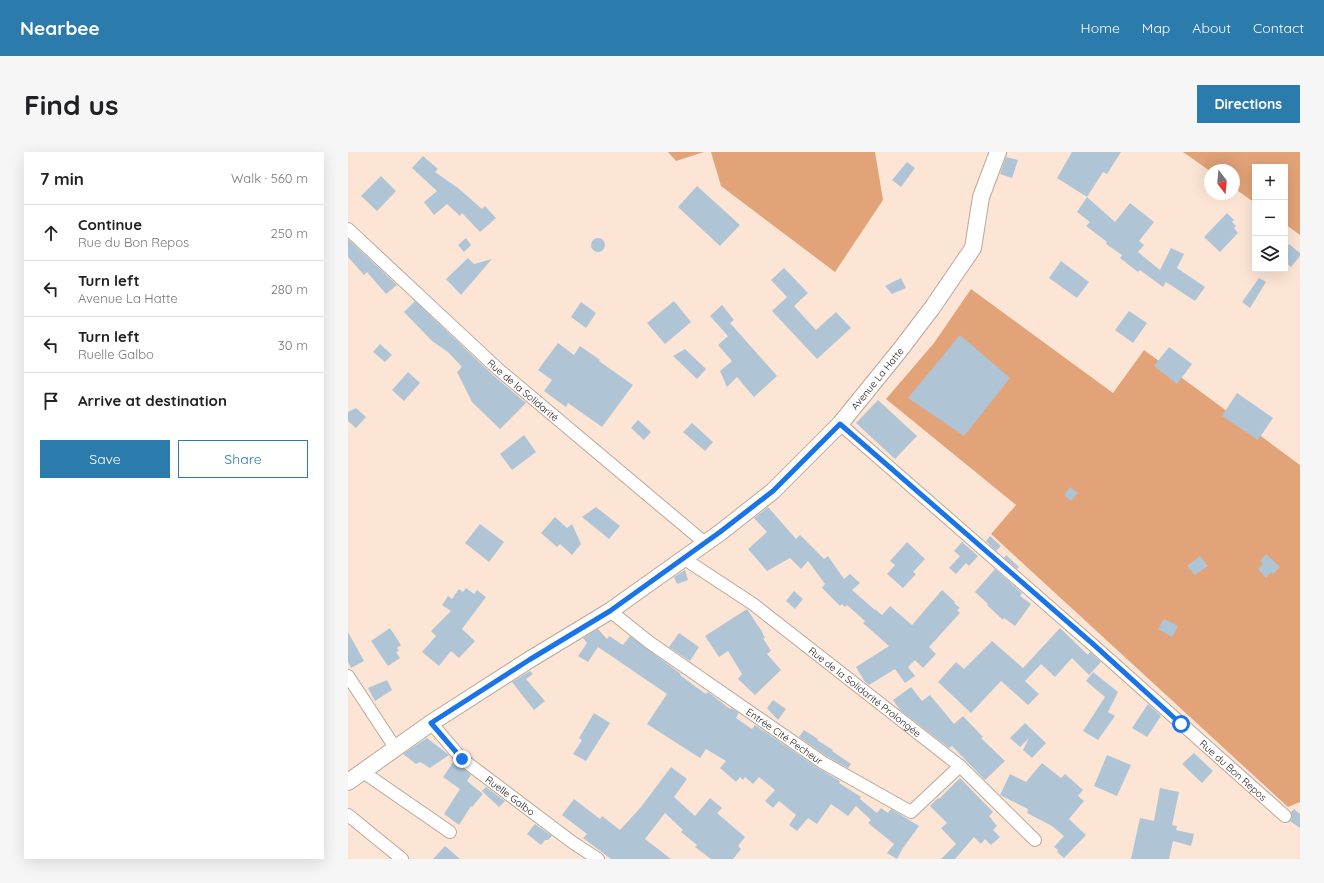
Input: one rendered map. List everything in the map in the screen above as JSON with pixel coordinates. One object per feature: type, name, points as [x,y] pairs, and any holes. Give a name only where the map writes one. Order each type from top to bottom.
[{"type":"street","name":"Avenue La Hatte","points":[[348,782],[431,723],[529,660],[610,611],[705,543],[773,491],[840,424],[932,308],[973,248],[982,197],[998,152]]},
{"type":"street","name":"Rue de la Solidarité","points":[[348,229],[498,369],[705,543]]},
{"type":"street","name":"Rue du Bon Repos","points":[[840,424],[1093,644],[1285,816]]},
{"type":"street","name":"Rue de la Solidarité Prolongée","points":[[683,558],[753,604],[960,766],[1035,840]]},
{"type":"street","name":"Entrée Cité Pecheur","points":[[610,611],[649,642],[822,762],[911,812],[960,766]]},
{"type":"street","points":[[348,676],[396,749]]},
{"type":"street","name":"Ruelle Galbo","points":[[431,723],[462,759],[572,842],[598,859]]},
{"type":"street","points":[[363,772],[450,832]]},
{"type":"street","points":[[348,815],[402,859]]},
{"type":"shaded area","points":[[668,152],[704,152],[676,161]]},
{"type":"shaded area","points":[[711,152],[875,152],[883,200],[835,272],[721,186]]},
{"type":"shaded area","points":[[1183,152],[1300,152],[1300,235],[1288,226],[1288,164],[1252,164],[1252,201],[1240,192],[1240,164],[1204,164],[1204,167]]},
{"type":"shaded area","points":[[971,289],[1113,393],[1144,350],[1300,465],[1300,802],[1288,807],[991,534],[1016,505],[886,399],[934,343]]},
{"type":"building","points":[[1072,152],[1121,152],[1107,174],[1103,172],[1087,197],[1057,178]]},
{"type":"building","points":[[423,156],[438,169],[435,172],[458,188],[482,209],[485,206],[496,218],[480,232],[462,213],[460,216],[447,204],[434,215],[424,202],[437,191],[412,168]]},
{"type":"building","points":[[1006,157],[1018,160],[1012,178],[1000,174]]},
{"type":"building","points":[[907,162],[915,168],[901,187],[892,180]]},
{"type":"building","points":[[381,176],[396,191],[377,211],[361,196]]},
{"type":"building","points":[[697,186],[740,225],[720,246],[678,207]]},
{"type":"building","points":[[1087,197],[1115,222],[1130,203],[1154,222],[1139,241],[1144,245],[1138,252],[1160,270],[1171,248],[1184,254],[1177,268],[1205,287],[1195,301],[1166,282],[1163,287],[1140,270],[1138,272],[1120,258],[1122,255],[1106,244],[1107,242],[1086,226],[1090,222],[1077,212]]},
{"type":"building","points":[[1227,213],[1234,220],[1232,222],[1236,226],[1234,228],[1238,233],[1220,252],[1204,237]]},
{"type":"building","points":[[466,238],[471,245],[464,252],[458,245]]},
{"type":"building","points":[[598,238],[603,240],[605,245],[603,250],[598,252],[593,250],[591,245],[593,240]]},
{"type":"building","points":[[348,239],[397,285],[386,294],[367,272],[364,275],[348,257]]},
{"type":"building","points":[[1289,244],[1300,253],[1300,256],[1291,267],[1288,264]]},
{"type":"building","points":[[468,258],[474,264],[492,259],[461,295],[446,279]]},
{"type":"building","points":[[1061,261],[1089,282],[1077,298],[1049,278]]},
{"type":"building","points":[[784,268],[808,293],[794,306],[816,330],[836,312],[851,328],[817,359],[772,311],[787,297],[771,280]]},
{"type":"building","points":[[901,278],[906,288],[892,294],[885,286]]},
{"type":"building","points":[[1259,278],[1266,282],[1250,308],[1242,302]]},
{"type":"building","points":[[415,301],[493,375],[526,403],[500,429],[472,402],[457,372],[462,367],[448,352],[432,341],[404,312]]},
{"type":"building","points":[[674,301],[691,322],[665,344],[647,323]]},
{"type":"building","points":[[581,302],[596,313],[586,328],[571,317]]},
{"type":"building","points":[[722,305],[734,320],[730,323],[777,376],[754,397],[737,377],[727,387],[720,371],[732,361],[718,345],[728,336],[710,316]]},
{"type":"building","points":[[1129,311],[1147,323],[1133,343],[1115,330]]},
{"type":"building","points":[[960,335],[1010,378],[964,436],[908,398]]},
{"type":"building","points":[[558,343],[574,355],[580,346],[633,385],[602,427],[568,403],[566,407],[544,391],[552,380],[538,370]]},
{"type":"building","points":[[380,344],[392,355],[385,362],[373,352]]},
{"type":"building","points":[[1169,347],[1192,364],[1177,384],[1154,366]]},
{"type":"building","points":[[685,349],[706,369],[697,379],[673,356]]},
{"type":"building","points":[[408,372],[420,383],[404,401],[392,390]]},
{"type":"building","points":[[1237,393],[1273,418],[1258,440],[1222,416]]},
{"type":"building","points":[[878,400],[917,436],[895,459],[856,423]]},
{"type":"building","points":[[356,408],[366,417],[356,428],[348,421],[348,412]]},
{"type":"building","points":[[638,420],[651,432],[644,440],[631,428]]},
{"type":"building","points":[[692,423],[713,442],[705,451],[683,432]]},
{"type":"building","points":[[524,435],[536,452],[512,470],[500,454]]},
{"type":"building","points":[[1070,487],[1078,493],[1071,501],[1064,495]]},
{"type":"building","points":[[596,507],[620,526],[609,539],[582,517]]},
{"type":"building","points":[[768,507],[796,539],[800,535],[824,559],[828,556],[844,579],[850,574],[860,583],[852,590],[882,615],[890,606],[912,625],[942,590],[955,602],[954,603],[960,608],[957,610],[960,613],[929,647],[936,654],[923,668],[915,660],[908,667],[915,676],[905,683],[895,669],[869,685],[865,682],[856,667],[889,646],[863,623],[865,621],[847,605],[845,607],[842,604],[840,606],[822,588],[825,584],[808,561],[801,569],[790,558],[767,571],[748,549],[767,532],[754,518]]},
{"type":"building","points":[[555,517],[567,528],[572,524],[581,544],[572,555],[560,544],[557,547],[541,533]]},
{"type":"building","points":[[480,524],[504,542],[489,562],[465,543]]},
{"type":"building","points":[[990,536],[1001,546],[996,551],[986,541]]},
{"type":"building","points":[[907,542],[925,559],[913,572],[916,574],[903,588],[887,574],[895,565],[890,561]]},
{"type":"building","points":[[962,542],[978,556],[969,566],[966,563],[956,574],[949,568],[960,556],[954,551]]},
{"type":"building","points":[[1266,554],[1280,567],[1273,574],[1271,572],[1266,578],[1258,569],[1263,564],[1260,561]]},
{"type":"building","points":[[1006,555],[1019,567],[1017,569],[1004,558]]},
{"type":"building","points":[[1200,556],[1208,566],[1195,575],[1187,566]]},
{"type":"building","points":[[995,569],[1022,593],[1020,596],[1031,604],[1015,626],[1004,618],[1003,620],[975,592]]},
{"type":"building","points":[[685,570],[688,580],[677,584],[674,577]]},
{"type":"building","points":[[466,588],[474,594],[477,590],[486,597],[462,629],[475,641],[459,658],[451,651],[439,666],[422,652],[436,636],[431,631],[451,611],[442,605],[448,596],[452,599],[459,589],[463,592]]},
{"type":"building","points":[[794,591],[803,599],[795,609],[786,601]]},
{"type":"building","points":[[747,609],[761,630],[765,638],[763,638],[771,651],[767,654],[781,670],[755,695],[738,679],[742,674],[728,651],[719,657],[705,636]]},
{"type":"building","points":[[1164,619],[1178,626],[1172,637],[1158,629]]},
{"type":"building","points":[[390,628],[401,645],[397,648],[399,651],[396,652],[400,658],[388,666],[371,641]]},
{"type":"building","points":[[1060,628],[1088,655],[1090,652],[1101,662],[1089,675],[1072,658],[1055,677],[1041,664],[1025,681],[1039,694],[1028,705],[1001,681],[971,713],[938,682],[956,662],[964,669],[992,641],[1023,668]]},
{"type":"building","points":[[598,629],[607,639],[609,636],[623,645],[630,636],[696,687],[706,694],[708,692],[730,709],[731,708],[739,713],[736,718],[752,729],[755,725],[818,768],[840,781],[839,783],[861,797],[860,799],[877,813],[881,808],[888,813],[891,809],[919,826],[897,859],[887,853],[894,844],[868,823],[871,820],[856,806],[848,816],[831,804],[817,824],[808,818],[797,831],[789,825],[796,815],[779,801],[773,808],[765,801],[775,790],[759,777],[753,784],[745,777],[743,780],[740,777],[736,782],[720,768],[726,761],[706,749],[700,758],[647,724],[667,694],[598,647],[588,662],[578,656],[587,643],[583,638]]},
{"type":"building","points":[[348,632],[364,661],[351,668],[348,662]]},
{"type":"building","points":[[679,633],[699,647],[690,661],[669,647]]},
{"type":"building","points":[[530,671],[533,674],[526,679],[545,701],[534,710],[512,682]]},
{"type":"building","points":[[1093,672],[1118,692],[1108,712],[1115,716],[1098,740],[1083,731],[1105,697],[1086,681]]},
{"type":"building","points":[[387,680],[392,690],[375,701],[368,688]]},
{"type":"building","points":[[911,687],[922,701],[930,695],[954,724],[963,716],[983,737],[981,738],[1005,761],[985,780],[952,746],[949,748],[900,710],[893,700]]},
{"type":"building","points":[[773,700],[786,709],[778,720],[767,708]]},
{"type":"building","points":[[1148,704],[1161,716],[1147,737],[1132,728]]},
{"type":"building","points":[[594,713],[610,723],[586,761],[573,754],[582,740],[579,738]]},
{"type":"building","points":[[1025,723],[1046,743],[1032,758],[1023,750],[1029,738],[1020,747],[1010,738]]},
{"type":"building","points":[[804,730],[851,764],[848,768],[826,756],[799,737]]},
{"type":"building","points":[[427,738],[449,755],[430,768],[420,762],[416,764],[403,754]]},
{"type":"building","points":[[1194,753],[1213,771],[1202,783],[1182,764]]},
{"type":"building","points":[[1107,755],[1131,765],[1117,796],[1094,786]]},
{"type":"building","points":[[454,761],[471,775],[467,781],[483,794],[472,807],[471,806],[459,825],[444,814],[460,789],[443,777]]},
{"type":"building","points":[[1042,763],[1061,778],[1065,774],[1083,790],[1078,796],[1084,801],[1069,819],[1086,835],[1064,858],[1054,847],[1064,836],[1052,826],[1027,813],[1028,809],[1000,795],[1010,774],[1026,782]]},
{"type":"building","points":[[671,767],[687,779],[674,797],[695,816],[710,798],[722,808],[717,813],[745,837],[738,846],[741,849],[733,859],[711,859],[695,847],[697,845],[681,832],[683,830],[665,813],[645,839],[671,859],[611,859],[583,838],[587,834],[562,815],[574,799],[600,819],[602,816],[620,830],[641,807]]},
{"type":"building","points":[[960,778],[993,812],[989,816],[997,826],[993,830],[1000,837],[991,845],[985,839],[981,844],[974,837],[955,859],[941,859],[956,844],[941,828],[947,823],[930,806]]},
{"type":"building","points":[[486,787],[505,801],[499,807],[482,791]]},
{"type":"building","points":[[1160,788],[1179,792],[1172,825],[1177,826],[1176,830],[1194,834],[1191,846],[1173,841],[1169,859],[1131,859],[1140,818],[1154,821]]},
{"type":"building","points":[[1294,809],[1300,814],[1300,828],[1290,821],[1292,817],[1291,812]]},
{"type":"building","points":[[535,824],[552,836],[548,840],[545,840],[541,845],[527,834]]},
{"type":"building","points":[[445,846],[460,859],[433,859]]},
{"type":"route","points":[[462,759],[431,723],[529,660],[610,611],[720,532],[773,491],[840,424],[1093,644],[1181,724]]}]
